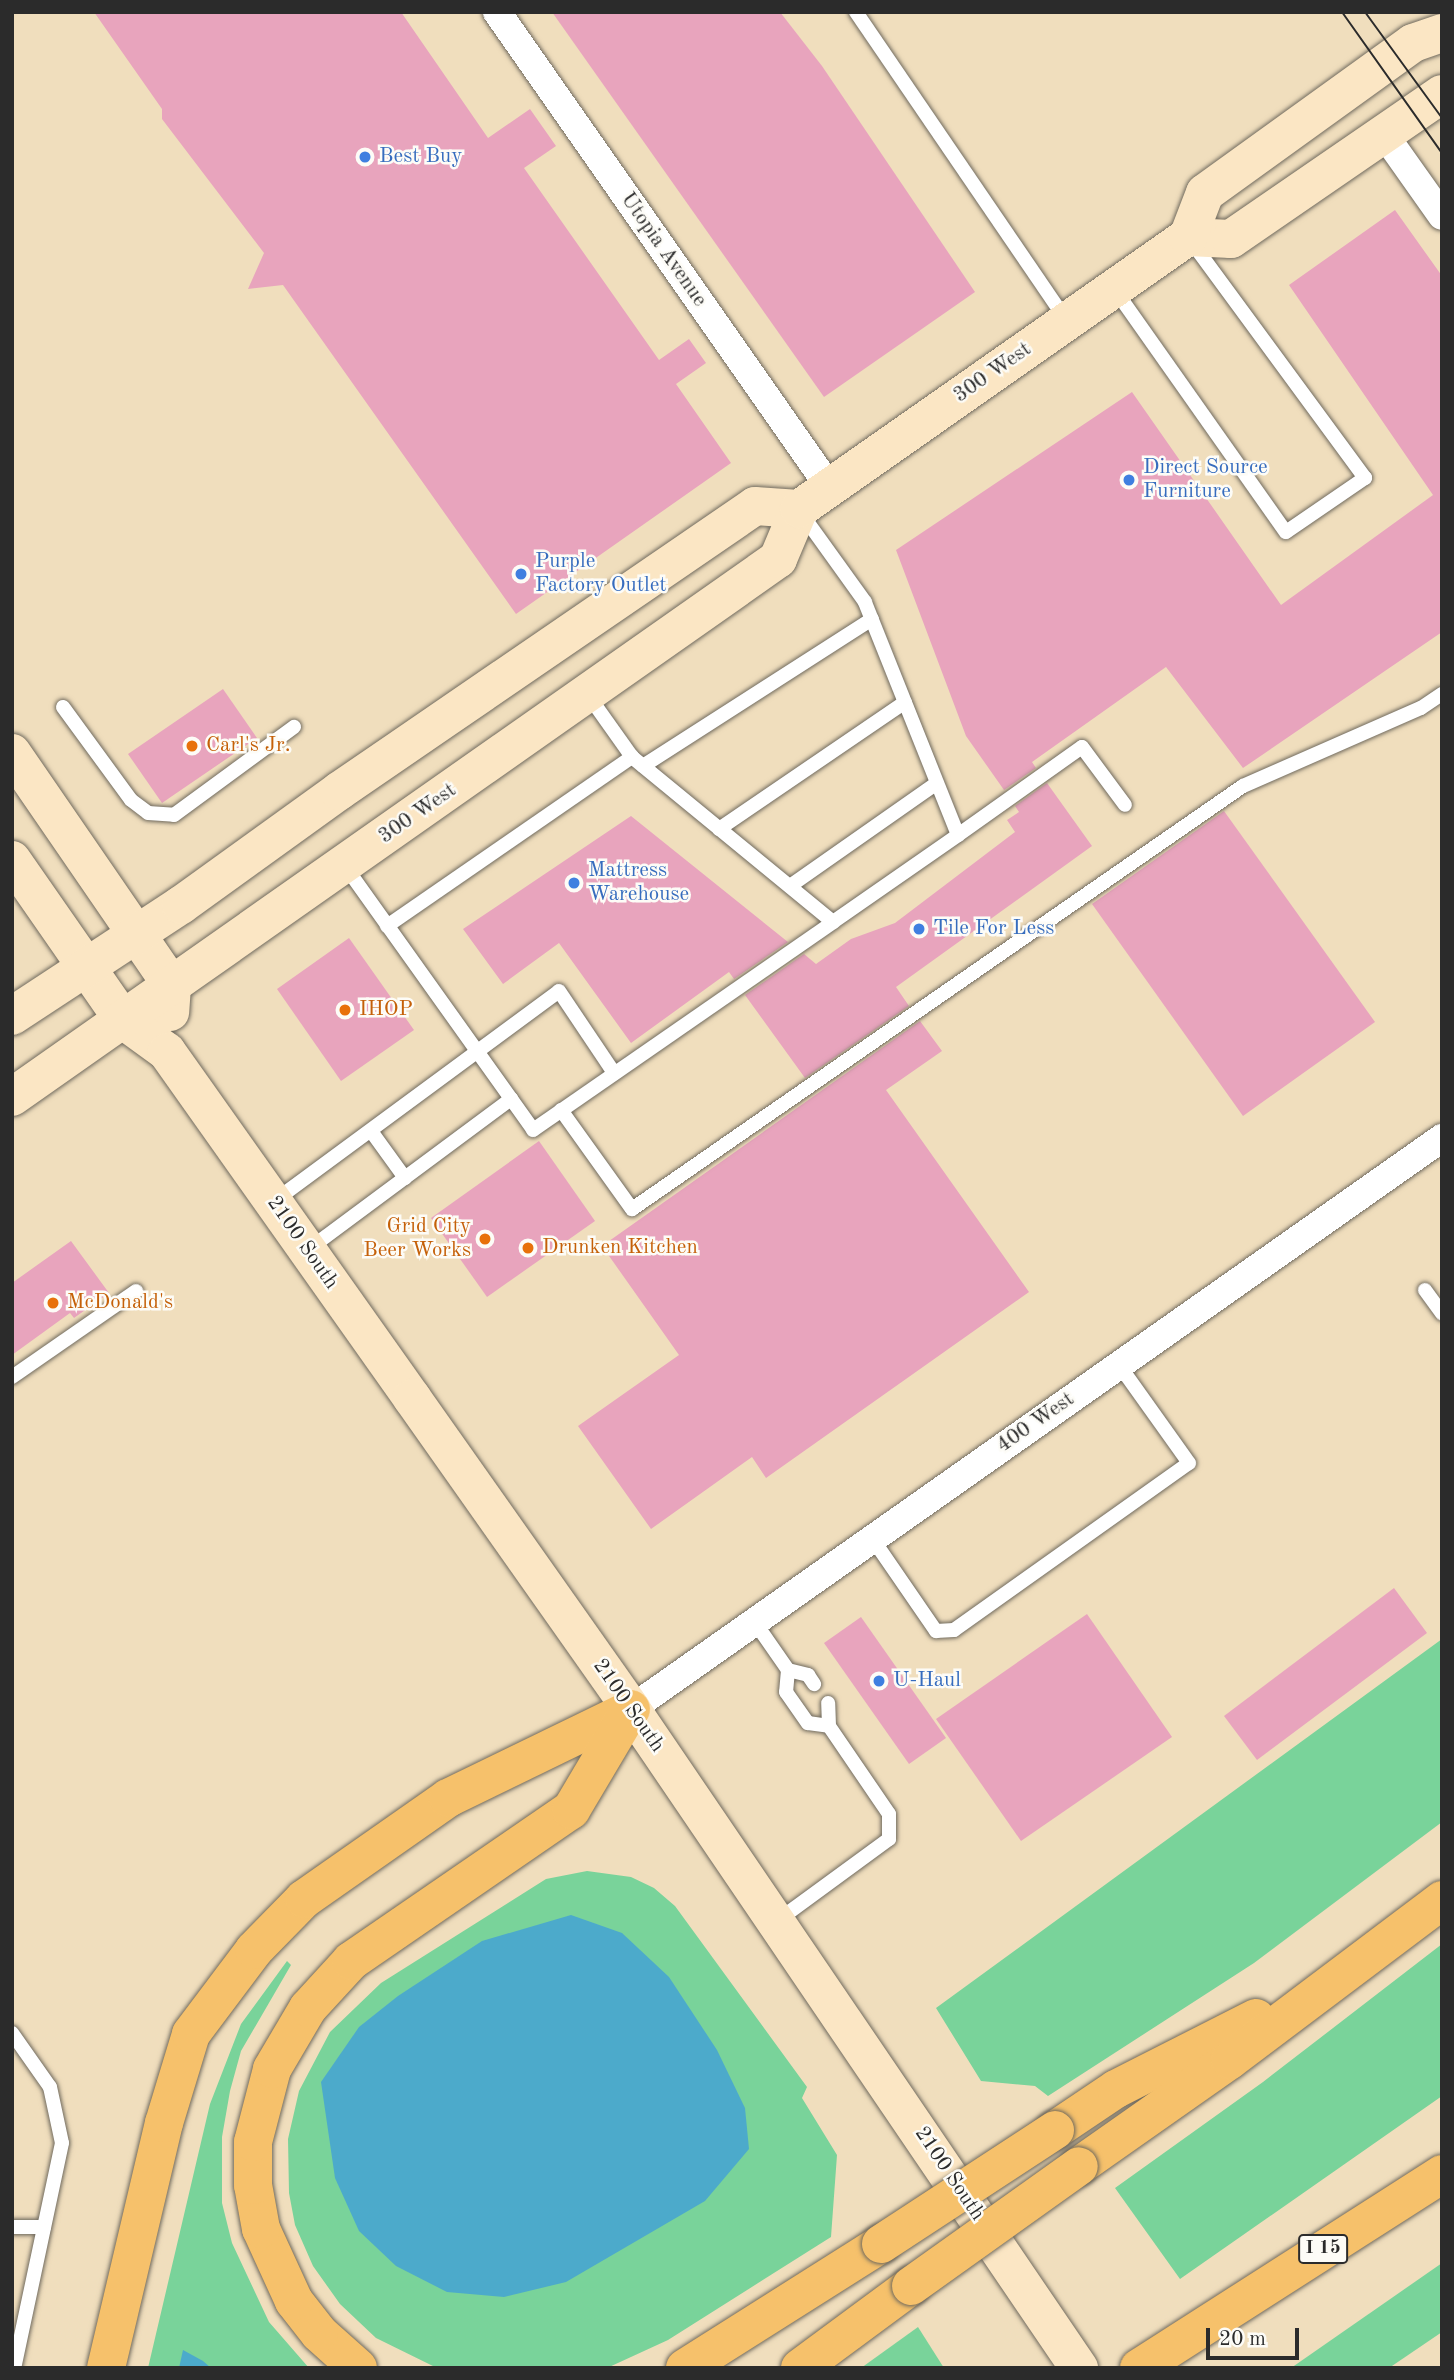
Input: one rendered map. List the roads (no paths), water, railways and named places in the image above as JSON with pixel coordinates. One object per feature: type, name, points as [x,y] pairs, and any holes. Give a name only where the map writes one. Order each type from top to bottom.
[{"type":"highway","points":[[106,2368],[164,2123],[191,2034],[254,1950],[303,1899],[448,1798],[631,1709]]},
{"type":"highway","points":[[358,2368],[319,2333],[294,2301],[261,2229],[253,2185],[253,2142],[272,2069],[308,2008],[351,1961],[571,1810],[631,1709]]},
{"type":"highway","points":[[800,2368],[1354,1968],[1442,1900]]},
{"type":"highway","points":[[685,2368],[881,2244],[1116,2089],[1354,1968]]},
{"type":"highway","name":"I 15","points":[[1139,2368],[1205,2323],[1442,2174]]},
{"type":"main road","points":[[1442,33],[1413,43],[1205,193],[1188,237],[1231,239],[1442,94]]},
{"type":"main road","name":"300 West","points":[[12,1097],[345,866],[778,559],[799,509],[1188,237]]},
{"type":"main road","points":[[12,1016],[137,934],[755,506],[799,509]]},
{"type":"main road","points":[[12,753],[172,986],[167,1052]]},
{"type":"main road","name":"2100 South","points":[[12,860],[123,1020],[167,1052],[631,1709],[1079,2368]]},
{"type":"street","name":"Utopia Avenue","points":[[497,12],[830,488]]},
{"type":"street","points":[[1384,134],[1442,216]]},
{"type":"street","name":"400 West","points":[[631,1709],[1442,1138]]},
{"type":"lane","points":[[856,12],[1067,322]]},
{"type":"lane","points":[[1115,289],[1286,532],[1365,478],[1188,237]]},
{"type":"lane","points":[[799,509],[865,602],[958,835]]},
{"type":"lane","points":[[387,926],[638,762],[872,619]]},
{"type":"lane","points":[[588,694],[638,762],[833,922]]},
{"type":"lane","points":[[561,1110],[632,1209],[1243,786],[1421,708],[1442,694]]},
{"type":"lane","points":[[719,828],[905,702]]},
{"type":"lane","points":[[63,707],[131,800],[148,813],[174,815],[295,727]]},
{"type":"lane","points":[[345,866],[533,1130],[1082,747],[1125,805]]},
{"type":"lane","points":[[790,886],[937,783]]},
{"type":"lane","points":[[273,1202],[559,991],[614,1073]]},
{"type":"lane","points":[[307,1250],[511,1100]]},
{"type":"lane","points":[[371,1130],[405,1178]]},
{"type":"lane","points":[[1425,1290],[1442,1313]]},
{"type":"lane","points":[[12,1377],[136,1291]]},
{"type":"lane","points":[[872,1538],[936,1631],[954,1630],[1189,1462],[1119,1365]]},
{"type":"lane","points":[[754,1621],[788,1670],[786,1692],[808,1723],[829,1726]]},
{"type":"lane","points":[[788,1670],[808,1675],[814,1684]]},
{"type":"lane","points":[[776,1922],[889,1839],[889,1814],[829,1726],[828,1703]]},
{"type":"lane","points":[[12,2033],[50,2087],[62,2143],[14,2368]]},
{"type":"lane","points":[[12,2227],[44,2227]]},
{"type":"water","points":[[571,1915],[622,1933],[669,1977],[717,2050],[745,2108],[749,2149],[705,2201],[566,2282],[504,2297],[447,2292],[396,2266],[359,2231],[335,2178],[321,2082],[359,2027],[398,1996],[482,1941]]},
{"type":"water","points":[[183,2350],[203,2361],[211,2368],[179,2368]]},
{"type":"tram line","points":[[1342,12],[1442,153]]},
{"type":"tram line","points":[[1365,12],[1442,118]]},
{"type":"place","name":"Best Buy","points":[[365,157]]},
{"type":"place","name":"Direct Source Furniture","points":[[1129,480]]},
{"type":"place","name":"Purple Factory Outlet","points":[[521,574]]},
{"type":"place","name":"Carl's Jr.","points":[[192,746]]},
{"type":"place","name":"Mattress Warehouse","points":[[574,883]]},
{"type":"place","name":"Tile For Less","points":[[919,929]]},
{"type":"place","name":"IHOP","points":[[345,1010]]},
{"type":"place","name":"Grid City Beer Works","points":[[485,1239]]},
{"type":"place","name":"Drunken Kitchen","points":[[528,1248]]},
{"type":"place","name":"McDonald's","points":[[53,1303]]},
{"type":"place","name":"U-Haul","points":[[879,1681]]}]
